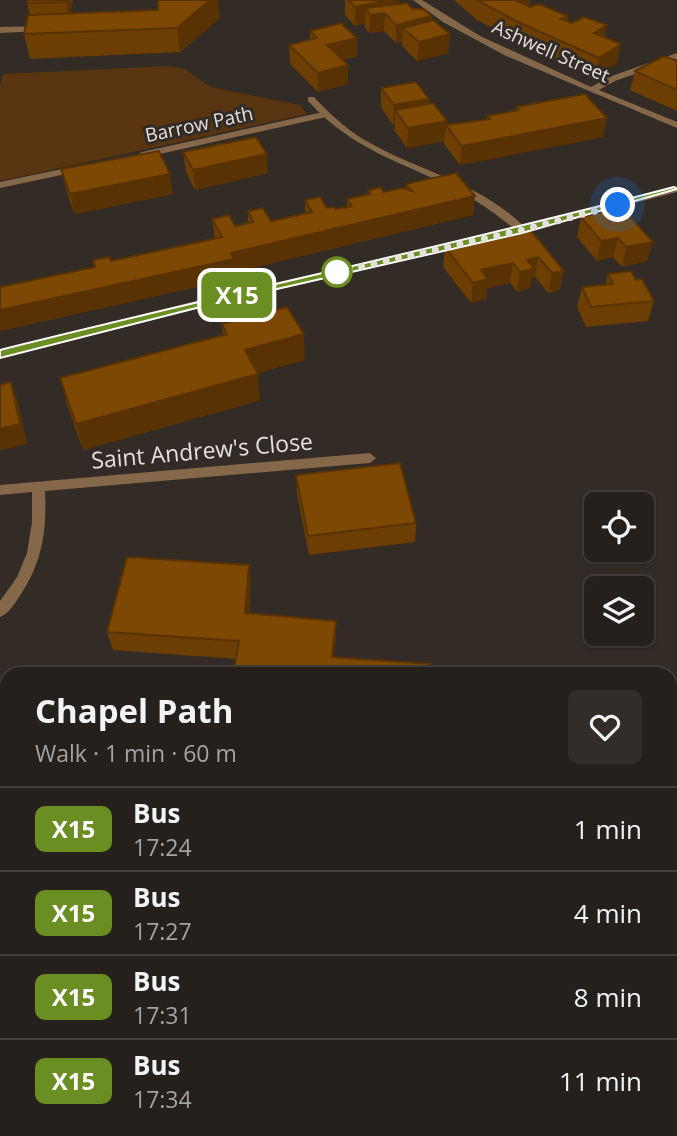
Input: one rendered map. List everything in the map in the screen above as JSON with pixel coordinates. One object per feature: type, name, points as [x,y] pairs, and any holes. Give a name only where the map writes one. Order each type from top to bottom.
[{"type":"street","name":"Ashwell Street","points":[[417,0],[449,24],[677,125]]},
{"type":"street","points":[[0,30],[52,28]]},
{"type":"street","points":[[594,89],[612,79],[677,56]]},
{"type":"street","points":[[311,99],[323,115],[352,138],[458,187],[496,208],[522,230]]},
{"type":"street","name":"Barrow Path","points":[[135,156],[323,115]]},
{"type":"street","points":[[0,186],[94,165]]},
{"type":"street","points":[[495,236],[677,189]]},
{"type":"street","points":[[0,354],[216,300],[468,242]]},
{"type":"street","name":"Saint Andrew's Close","points":[[0,490],[370,458]]},
{"type":"street","points":[[0,611],[14,595],[31,567],[41,528],[38,486]]},
{"type":"shaded area","points":[[168,66],[185,69],[210,87],[300,105],[307,114],[0,181],[0,87],[3,74]]},
{"type":"building","points":[[28,0],[66,0],[66,2],[27,3]]},
{"type":"building","points":[[158,0],[210,0],[177,28],[24,34],[28,15],[158,10]]},
{"type":"building","points":[[348,0],[389,0],[355,7]]},
{"type":"building","points":[[477,0],[525,0],[519,2],[530,7],[539,4],[568,16],[561,19],[572,23],[584,17],[607,25],[594,33],[621,44],[599,58],[518,22]]},
{"type":"building","points":[[407,3],[413,9],[423,9],[432,16],[396,25],[385,13],[370,15],[366,8]]},
{"type":"building","points":[[433,20],[450,34],[419,42],[403,28]]},
{"type":"building","points":[[341,23],[357,38],[327,45],[348,65],[318,73],[289,45],[317,38],[310,31]]},
{"type":"building","points":[[664,56],[677,61],[677,90],[635,71]]},
{"type":"building","points":[[416,82],[429,99],[394,105],[381,88]]},
{"type":"building","points":[[585,94],[607,118],[462,146],[446,125],[490,119],[487,116],[519,110],[516,107]]},
{"type":"building","points":[[433,103],[447,121],[408,128],[395,110]]},
{"type":"building","points":[[256,137],[267,154],[193,170],[183,152]]},
{"type":"building","points":[[159,151],[170,174],[70,194],[61,169]]},
{"type":"building","points":[[456,173],[475,196],[231,253],[234,259],[0,310],[0,287],[95,267],[93,260],[110,257],[111,261],[222,237],[212,219],[229,215],[235,226],[253,222],[248,211],[263,208],[271,221],[312,212],[305,200],[320,197],[327,208],[352,206],[347,199],[370,194],[368,191],[380,187],[384,192],[403,188],[412,191],[406,184]]},
{"type":"building","points":[[622,208],[653,242],[626,247],[618,238],[601,241],[581,217]]},
{"type":"building","points":[[527,226],[564,271],[552,273],[538,257],[527,260],[534,269],[520,272],[513,263],[481,270],[488,279],[473,283],[445,247]]},
{"type":"building","points":[[631,271],[636,280],[642,279],[654,301],[591,307],[582,287],[613,284],[608,274]]},
{"type":"building","points":[[287,307],[304,334],[245,350],[258,374],[76,424],[60,378],[227,334],[222,324]]},
{"type":"building","points":[[11,382],[20,424],[0,429],[0,385]]},
{"type":"building","points":[[400,463],[416,523],[308,536],[296,475]]},
{"type":"building","points":[[127,557],[249,565],[245,613],[336,621],[332,657],[431,664],[431,667],[234,667],[239,641],[107,632]]},
{"type":"bus line","name":"X15","points":[[0,354],[216,300],[522,230],[677,189]]},
{"type":"route","points":[[337,272],[618,205]]}]
